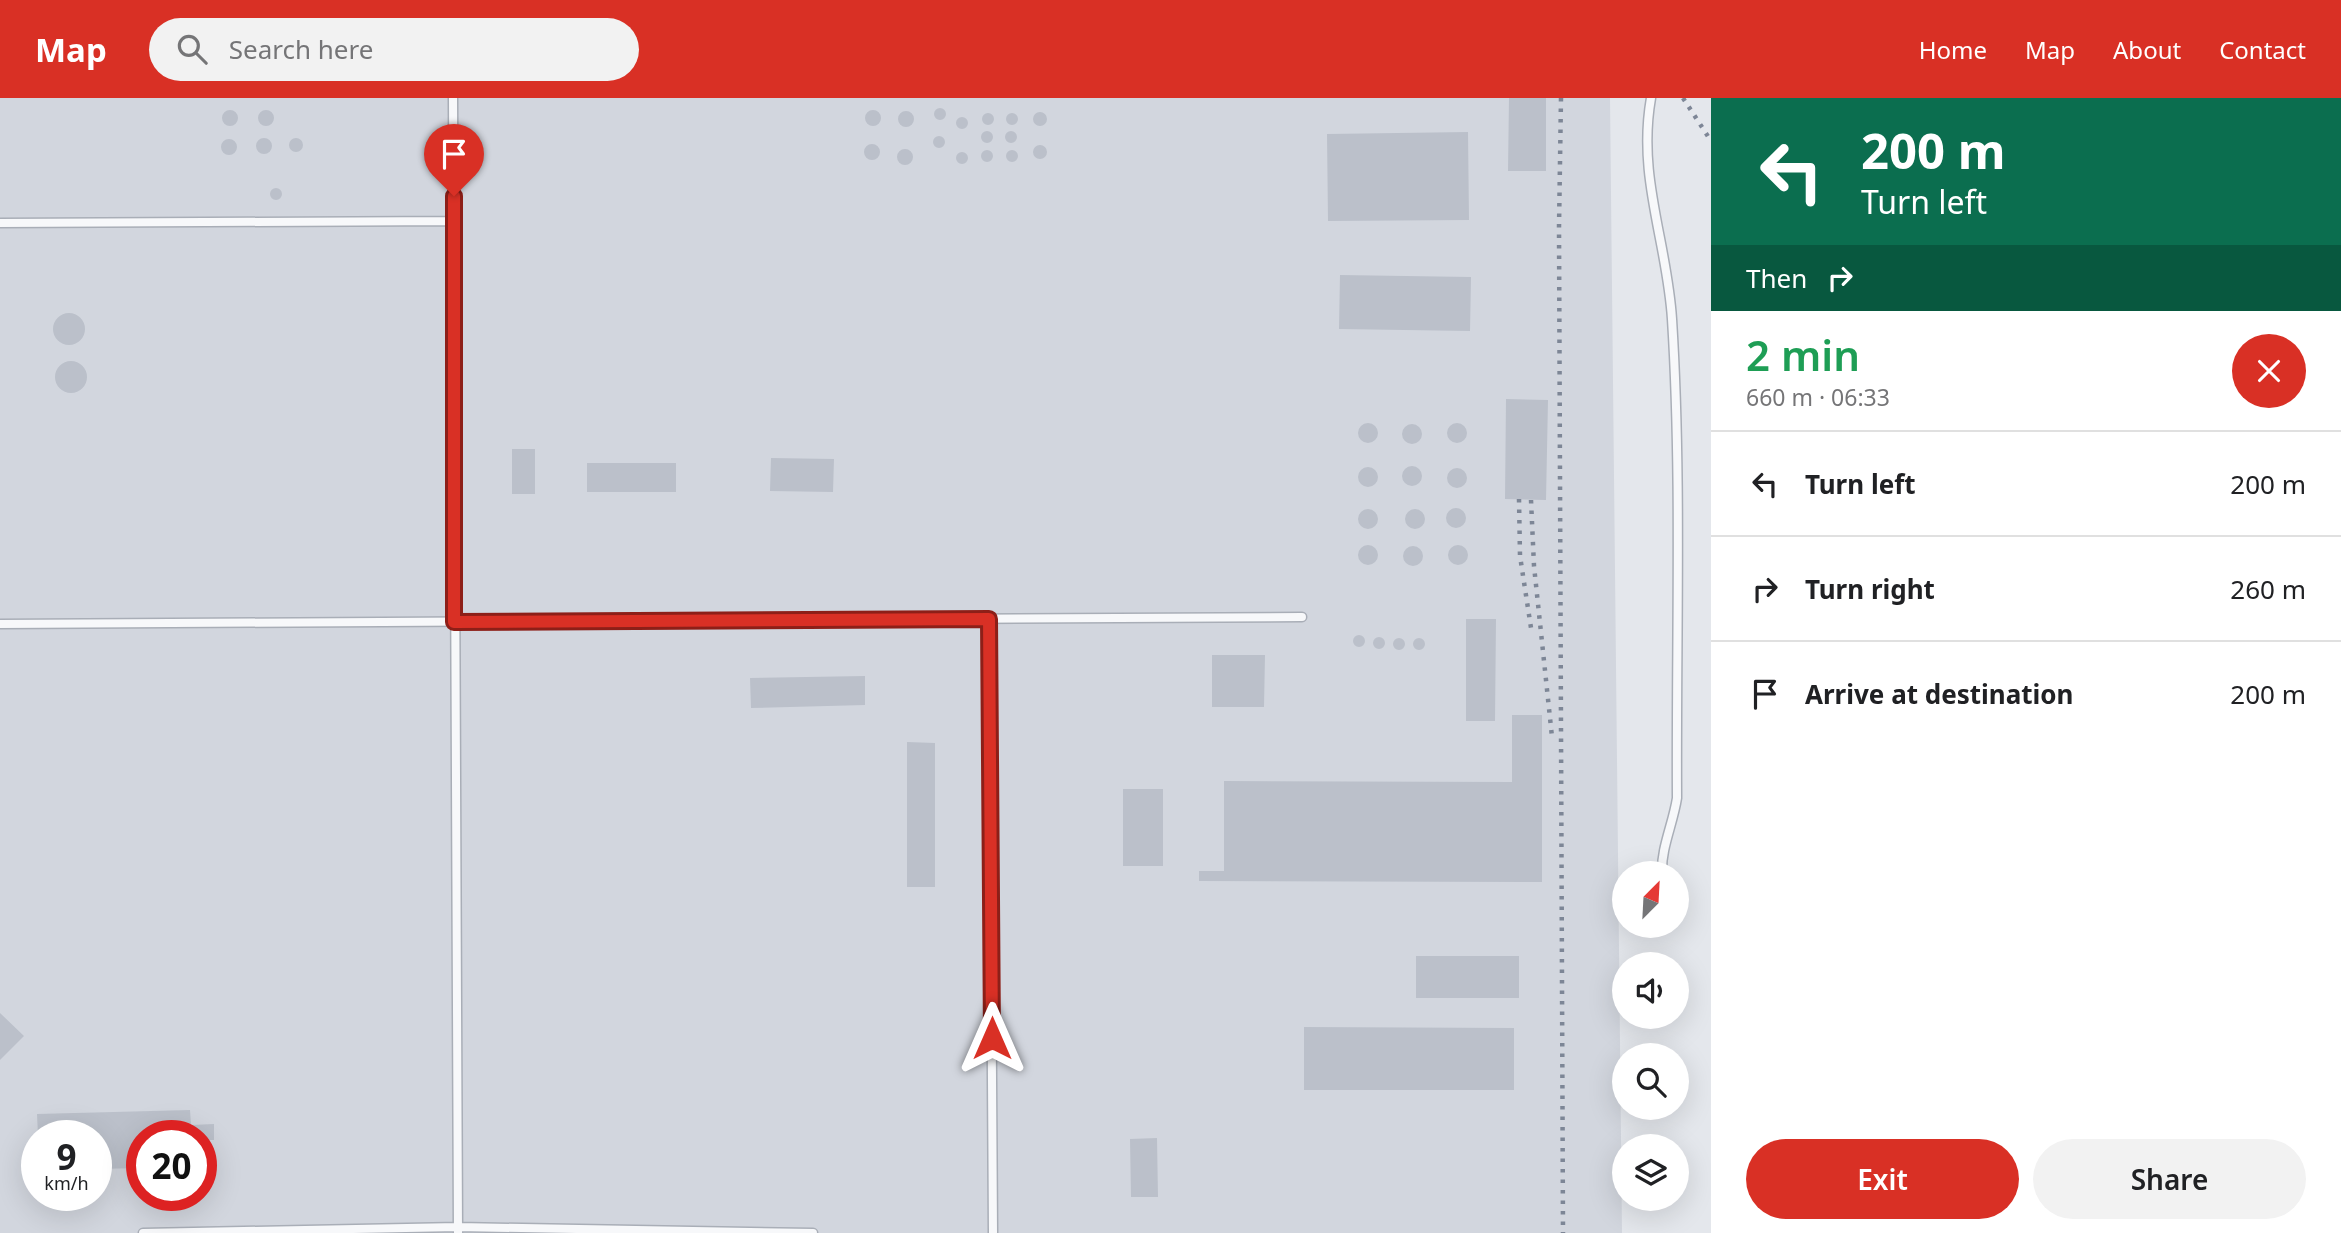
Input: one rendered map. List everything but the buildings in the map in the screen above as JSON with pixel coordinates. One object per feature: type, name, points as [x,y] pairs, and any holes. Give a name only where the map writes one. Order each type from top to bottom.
[{"type":"lane","points":[[453,98],[458,1230]]},
{"type":"lane","points":[[1651,98],[1646,126],[1646,168],[1668,273],[1677,408],[1677,798],[1673,825],[1661,855],[1661,861]]},
{"type":"lane","points":[[0,223],[454,221]]},
{"type":"lane","points":[[0,624],[1302,617]]},
{"type":"lane","points":[[989,619],[993,1233]]},
{"type":"lane","points":[[143,1233],[458,1230],[813,1233]]},
{"type":"shaded area","points":[[0,98],[1610,98],[1618,861],[1612,861],[1612,938],[1619,938],[1619,952],[1612,952],[1612,1029],[1620,1029],[1620,1043],[1612,1043],[1612,1120],[1621,1120],[1621,1134],[1612,1134],[1612,1211],[1622,1211],[1622,1233],[0,1233]]},
{"type":"railway","points":[[1561,98],[1559,227],[1563,1233]]},
{"type":"railway","points":[[1683,98],[1711,141]]},
{"type":"railway","points":[[1519,499],[1520,556],[1531,628]]},
{"type":"railway","points":[[1531,500],[1534,566],[1552,737]]},
{"type":"route","points":[[454,196],[454,622],[989,619],[992,1038]]}]
